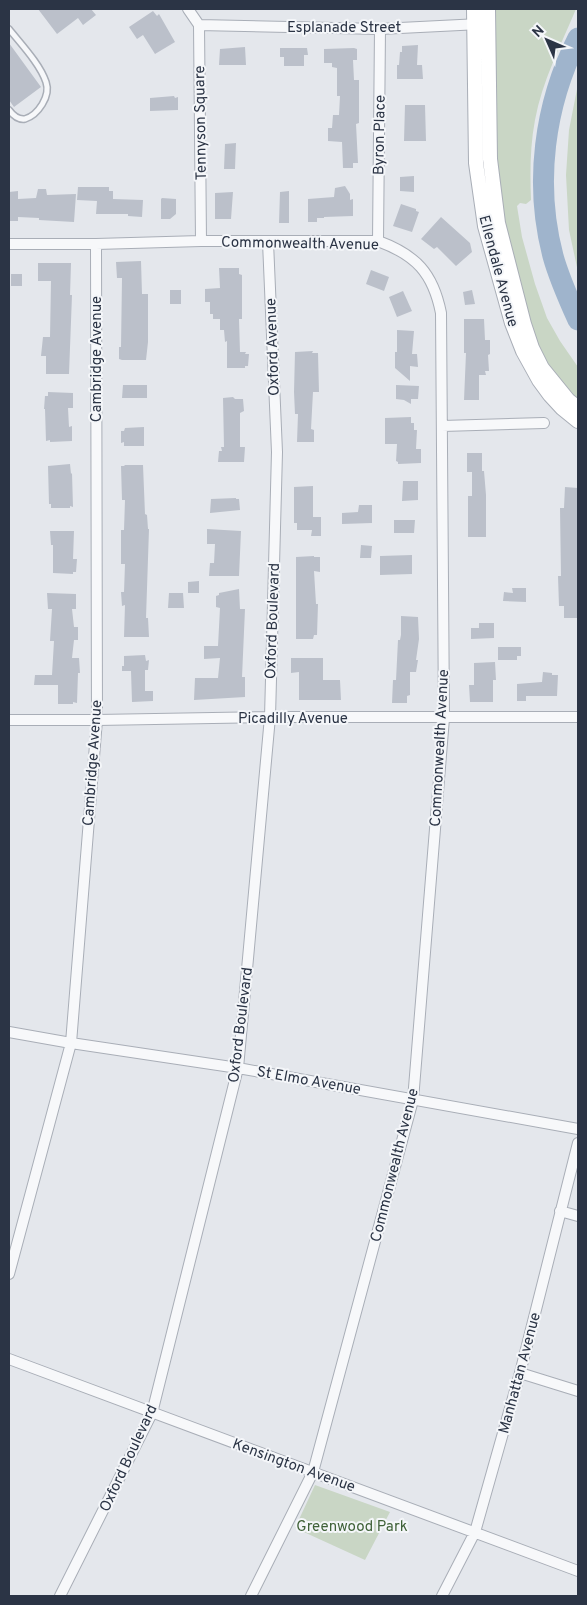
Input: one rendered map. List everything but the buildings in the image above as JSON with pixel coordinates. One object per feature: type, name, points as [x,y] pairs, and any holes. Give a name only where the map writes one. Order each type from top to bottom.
[{"type":"main road","name":"Ellendale Avenue","points":[[474,9],[482,24],[490,159],[498,223],[532,348],[542,368],[568,400],[578,408]]},
{"type":"main road","name":"Ellendale Avenue","points":[[488,9],[482,24],[476,162],[485,226],[512,323],[523,351],[539,380],[550,395],[578,421]]},
{"type":"street","points":[[188,9],[200,24]]},
{"type":"street","name":"Esplanade Street","points":[[200,24],[380,28],[482,24]]},
{"type":"street","name":"Tennyson Square","points":[[200,24],[201,241]]},
{"type":"street","name":"Byron Place","points":[[378,241],[380,28]]},
{"type":"street","name":"Commonwealth Avenue","points":[[9,244],[378,241],[414,259],[431,280],[438,295],[442,312],[444,718],[413,1100],[313,1472],[251,1596]]},
{"type":"street","name":"Oxford Avenue","points":[[268,242],[277,452]]},
{"type":"street","name":"Cambridge Avenue","points":[[9,1274],[71,1044],[97,720],[96,244]]},
{"type":"street","points":[[442,426],[544,423]]},
{"type":"street","name":"Oxford Boulevard","points":[[60,1596],[152,1413],[238,1068],[270,717],[277,452]]},
{"type":"street","name":"Picadilly Avenue","points":[[9,720],[270,717],[578,717]]},
{"type":"street","name":"St Elmo Avenue","points":[[9,1032],[71,1044],[238,1068],[578,1129]]},
{"type":"street","name":"Manhattan Avenue","points":[[442,1596],[474,1532],[520,1373],[578,1143]]},
{"type":"street","points":[[560,1212],[578,1216]]},
{"type":"street","name":"Kensington Avenue","points":[[9,1359],[578,1571]]},
{"type":"street","points":[[520,1373],[578,1391]]},
{"type":"lane","points":[[9,29],[41,71],[47,84],[48,92],[38,110],[24,119],[18,118],[9,110]]},
{"type":"green space","points":[[493,9],[576,9],[552,63],[538,106],[531,150],[531,200],[526,204],[520,203],[517,206],[522,237],[547,318],[578,367],[578,401],[544,358],[533,332],[508,247],[495,173]]},
{"type":"green space","points":[[578,84],[578,272],[569,230],[566,175],[569,130]]},
{"type":"green space","name":"Greenwood Park","points":[[315,1485],[390,1512],[365,1560],[295,1528]]},
{"type":"waterway","points":[[578,38],[566,64],[550,117],[544,173],[547,229],[553,256],[561,281],[578,320]]}]
